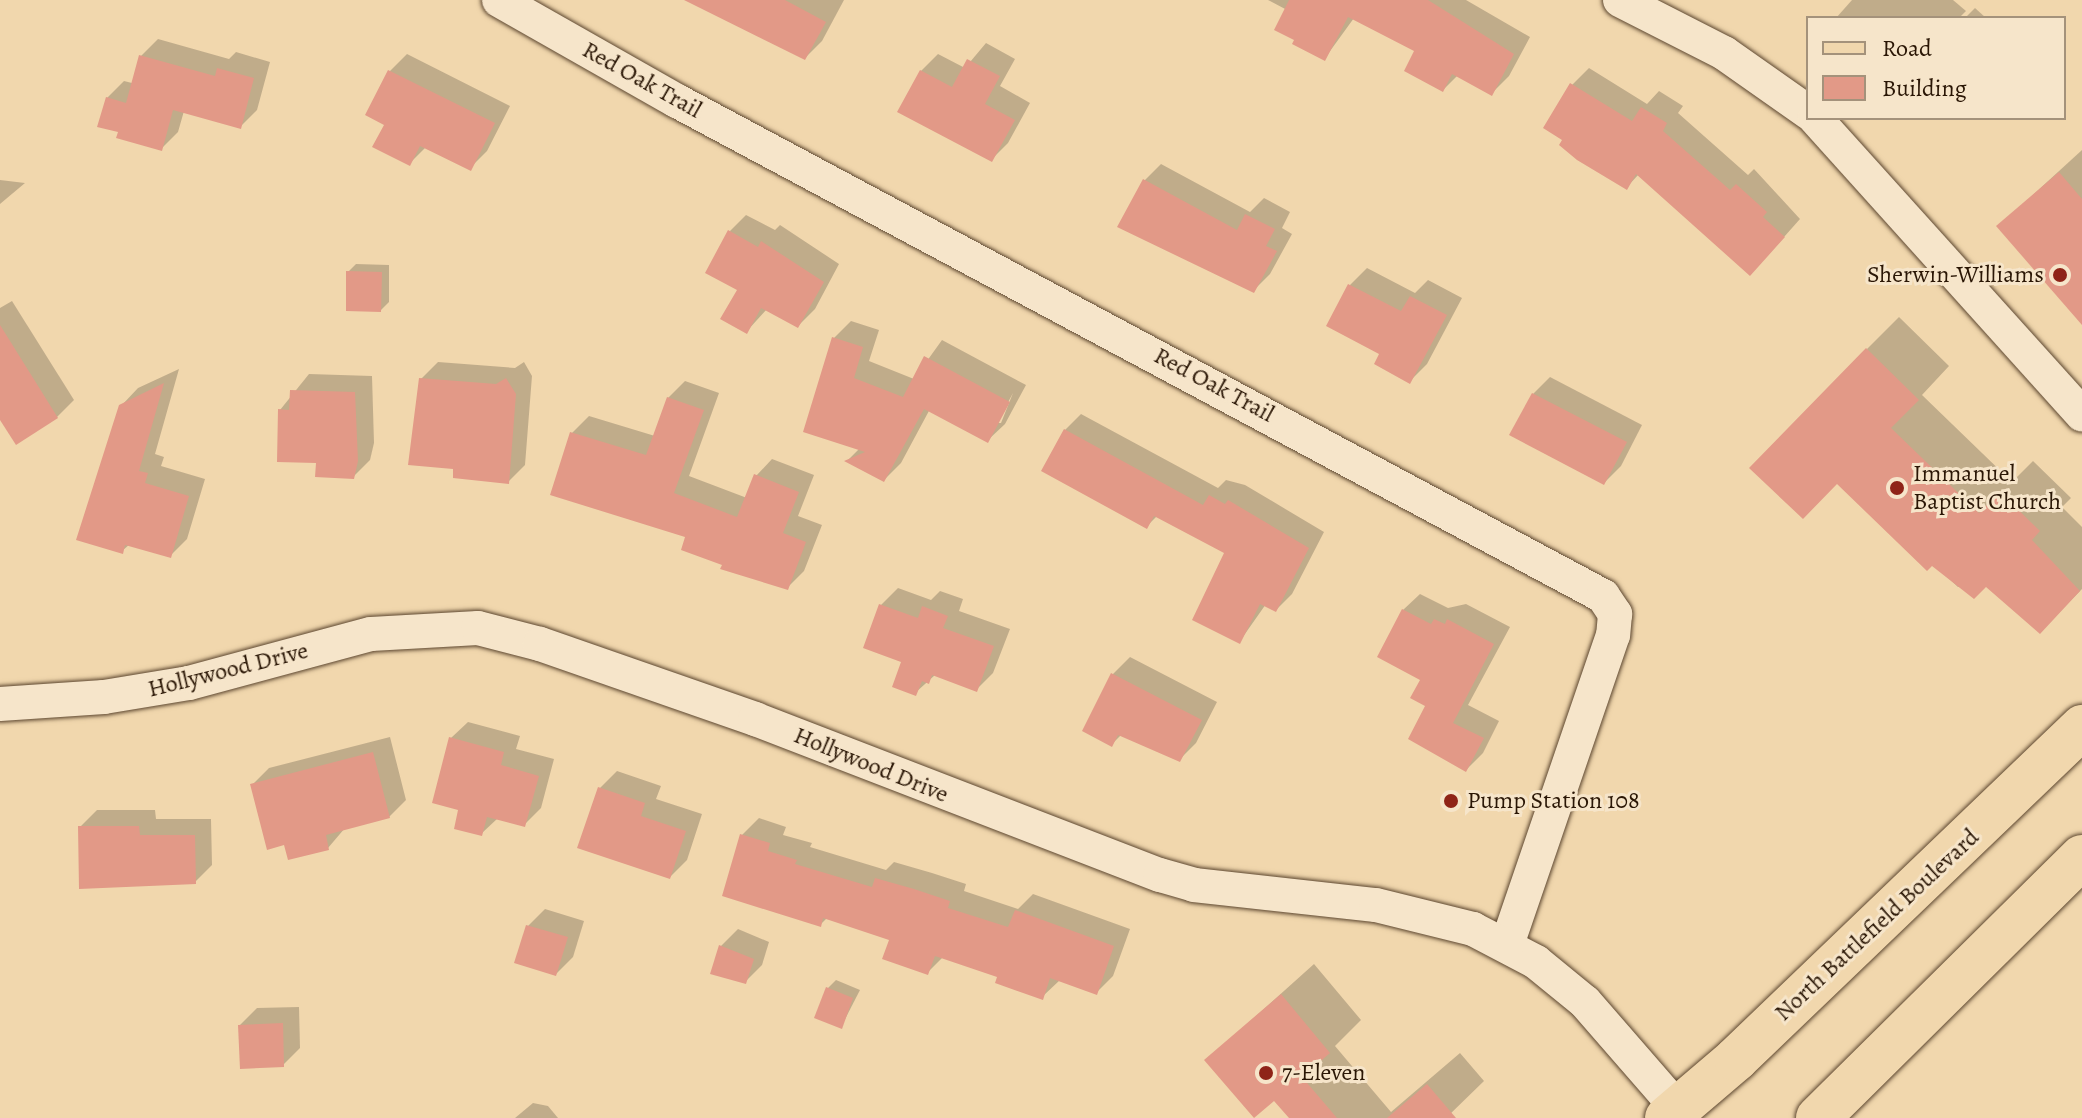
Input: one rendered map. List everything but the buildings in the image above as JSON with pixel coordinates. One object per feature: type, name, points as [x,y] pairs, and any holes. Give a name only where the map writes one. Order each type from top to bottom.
[{"type":"main road","name":"North Battlefield Boulevard","points":[[1672,1113],[1736,1059],[2082,727]]},
{"type":"main road","points":[[1818,1118],[2082,857]]},
{"type":"street","name":"Red Oak Trail","points":[[499,0],[677,101],[1603,596],[1615,614],[1613,635],[1507,944]]},
{"type":"street","points":[[1620,0],[1724,53],[1806,111]]},
{"type":"street","points":[[1817,120],[2082,415]]},
{"type":"street","name":"Hollywood Drive","points":[[0,704],[104,697],[189,683],[371,634],[478,628],[540,644],[755,719],[1160,875],[1194,885],[1376,905],[1473,929],[1507,944],[1585,1002],[1672,1113]]},
{"type":"place","name":"Sherwin-Williams","points":[[2060,275]]},
{"type":"place","name":"Immanuel Baptist Church","points":[[1897,488]]},
{"type":"place","name":"Pump Station 108","points":[[1451,801]]},
{"type":"place","name":"7-Eleven","points":[[1266,1073]]}]
